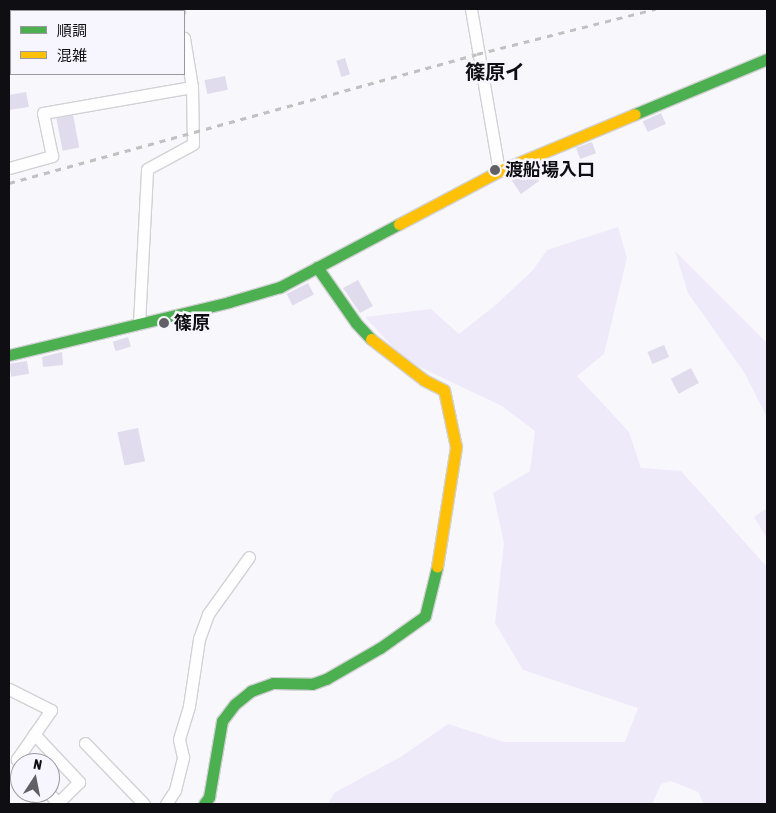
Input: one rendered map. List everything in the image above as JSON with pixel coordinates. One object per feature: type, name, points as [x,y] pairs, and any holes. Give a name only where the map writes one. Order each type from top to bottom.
[{"type":"street","points":[[470,9],[500,171]]},
{"type":"street","points":[[139,324],[147,169],[193,144],[192,87],[185,44]]},
{"type":"street","points":[[9,354],[139,324],[280,287],[500,171],[767,59]]},
{"type":"street","points":[[9,168],[52,156],[43,113],[192,87]]},
{"type":"street","points":[[204,804],[209,797],[222,721],[235,704],[250,691],[273,683],[312,684],[326,679],[380,648],[425,616],[438,565],[456,447],[444,390],[424,380],[379,348],[350,316],[317,267]]},
{"type":"street","points":[[166,804],[175,790],[183,757],[179,739],[189,706],[199,639],[208,614],[249,556]]},
{"type":"street","points":[[9,689],[51,710],[21,753]]},
{"type":"street","points":[[34,734],[52,753]]},
{"type":"street","points":[[85,743],[144,804]]},
{"type":"street","points":[[60,762],[79,782],[60,800]]},
{"type":"shaded area","points":[[618,227],[627,258],[604,354],[577,376],[629,432],[641,468],[681,471],[767,567],[767,804],[704,804],[698,792],[671,781],[661,784],[652,804],[328,804],[334,793],[402,756],[448,724],[504,742],[625,742],[638,708],[523,670],[495,623],[504,543],[493,493],[530,471],[535,431],[502,406],[405,360],[365,317],[431,309],[459,334],[498,303],[533,270],[547,250]]},
{"type":"shaded area","points":[[675,251],[767,343],[767,417],[744,372],[688,293]]},
{"type":"shaded area","points":[[767,508],[767,538],[754,517]]},
{"type":"building","points":[[345,58],[350,74],[341,77],[336,61]]},
{"type":"building","points":[[225,76],[228,90],[207,94],[204,80]]},
{"type":"building","points":[[26,92],[29,107],[9,110],[9,95]]},
{"type":"building","points":[[661,113],[666,124],[648,132],[643,121]]},
{"type":"building","points":[[73,115],[79,147],[63,151],[56,118]]},
{"type":"building","points":[[592,142],[596,153],[580,159],[576,148]]},
{"type":"building","points":[[530,168],[539,181],[521,194],[510,178]]},
{"type":"building","points":[[358,280],[373,306],[360,313],[343,288]]},
{"type":"building","points":[[308,283],[314,295],[293,305],[287,294]]},
{"type":"building","points":[[128,337],[131,347],[116,351],[113,342]]},
{"type":"building","points":[[664,345],[669,357],[653,364],[647,352]]},
{"type":"building","points":[[62,352],[63,365],[43,367],[42,357]]},
{"type":"building","points":[[27,361],[29,374],[11,377],[9,364]]},
{"type":"building","points":[[691,368],[699,383],[679,394],[671,379]]},
{"type":"building","points":[[138,428],[145,461],[125,466],[117,432]]},
{"type":"railway","points":[[9,183],[477,54],[655,9]]},
{"type":"traffic: fast","points":[[635,114],[767,59]]},
{"type":"traffic: fast","points":[[9,355],[229,302],[280,287],[399,224]]},
{"type":"traffic: fast","points":[[317,267],[356,323],[371,339]]},
{"type":"traffic: fast","points":[[204,804],[209,797],[222,721],[235,704],[251,691],[273,683],[312,684],[326,679],[380,648],[425,616],[437,567]]},
{"type":"traffic: slow","points":[[399,224],[499,171],[635,114]]},
{"type":"traffic: slow","points":[[371,339],[424,380],[444,390],[456,447],[437,567]]},
{"type":"place","name":"渡船場入口","points":[[495,170]]},
{"type":"place","name":"篠原","points":[[164,323]]},
{"type":"district","name":"篠原イ","points":[[495,71]]}]
